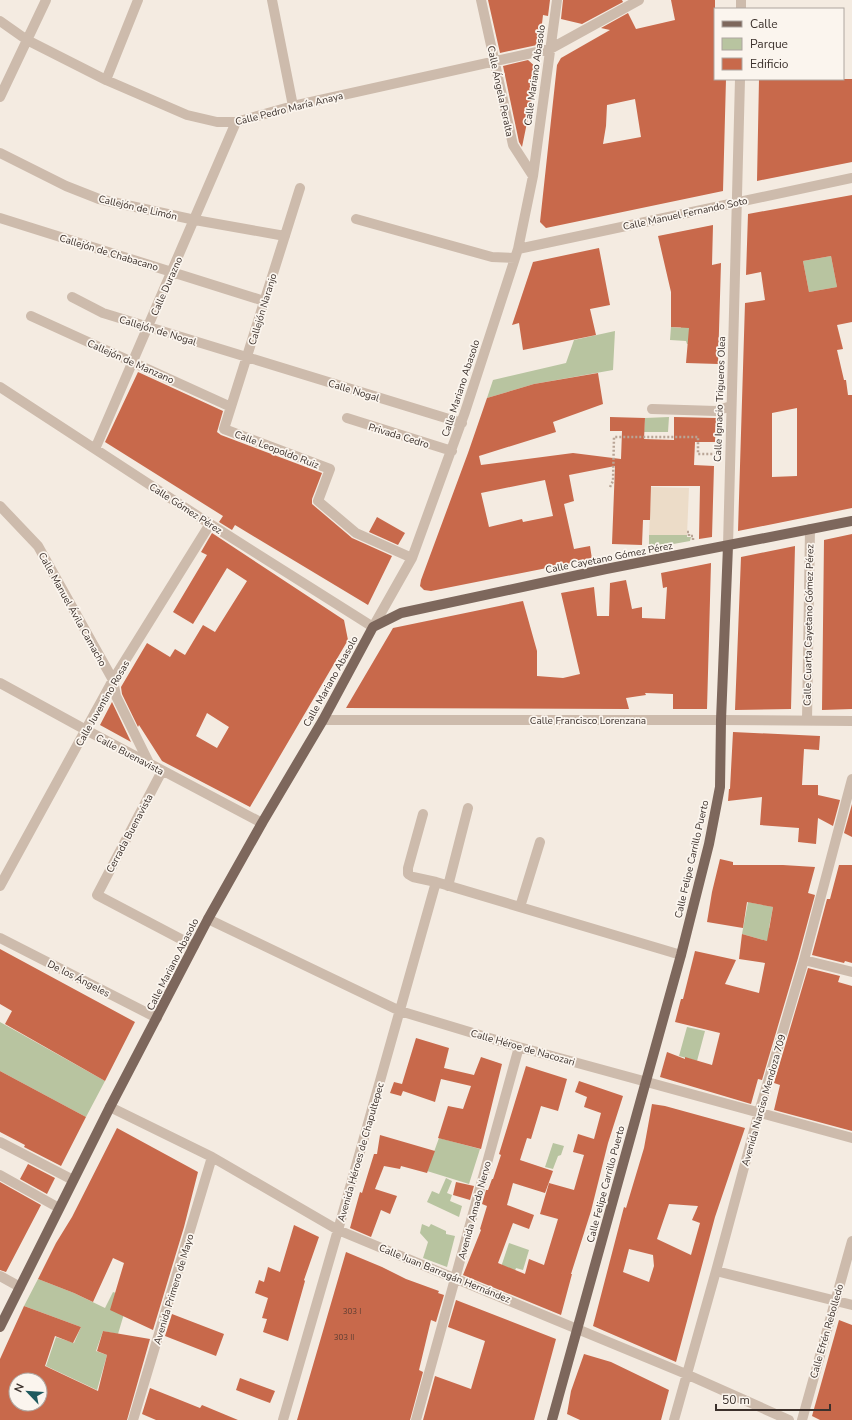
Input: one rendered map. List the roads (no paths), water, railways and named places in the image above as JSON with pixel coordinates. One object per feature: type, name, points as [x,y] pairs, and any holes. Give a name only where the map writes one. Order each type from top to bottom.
[{"type":"main road","name":"Calle Cayetano Gómez Pérez","points":[[373,627],[401,612],[606,569],[852,521]]},
{"type":"main road","name":"Calle Ignacio Trigueros Olea","points":[[721,720],[728,546]]},
{"type":"main road","name":"Calle Mariano Abasolo","points":[[0,1327],[110,1107],[158,1018],[208,919],[262,823],[323,720],[373,627]]},
{"type":"main road","name":"Calle Felipe Carrillo Puerto","points":[[552,1420],[646,1082],[710,844],[720,787],[721,720]]},
{"type":"street","points":[[0,97],[46,0]]},
{"type":"street","points":[[106,80],[138,0]]},
{"type":"street","points":[[272,0],[293,106]]},
{"type":"street","name":"Calle Ángela Peralta","points":[[481,0],[513,145],[533,176]]},
{"type":"street","name":"Calle Mariano Abasolo","points":[[373,627],[412,558],[462,423],[516,253],[533,176],[557,0]]},
{"type":"street","name":"Calle Pedro María Anaya","points":[[0,21],[27,40],[106,80],[187,115],[217,122],[236,122],[293,106],[550,49],[639,0]]},
{"type":"street","name":"Calle Ignacio Trigueros Olea","points":[[728,546],[730,406],[738,201],[740,80]]},
{"type":"street","name":"Calle Durazno","points":[[95,449],[236,122]]},
{"type":"street","name":"Callejón de Limón","points":[[0,153],[66,186],[99,200],[195,220],[285,236]]},
{"type":"street","name":"Calle Manuel Fernando Soto","points":[[356,219],[492,257],[516,253],[738,201],[852,178]]},
{"type":"street","name":"Callejón Naranjo","points":[[224,429],[300,188]]},
{"type":"street","name":"Callejón de Chabacano","points":[[0,218],[264,301]]},
{"type":"street","name":"Callejón de Nogal","points":[[72,297],[103,313],[247,357]]},
{"type":"street","name":"Callejón de Manzano","points":[[31,316],[231,407]]},
{"type":"street","name":"Calle Nogal","points":[[247,357],[462,423]]},
{"type":"street","name":"Calle Gómez Pérez","points":[[0,386],[210,524],[373,627]]},
{"type":"street","points":[[652,409],[716,411],[730,406]]},
{"type":"street","name":"Privada Cedro","points":[[347,418],[452,451]]},
{"type":"street","name":"Calle Leopoldo Ruiz","points":[[224,429],[330,469],[318,501],[356,533],[412,558]]},
{"type":"street","name":"Calle Manuel Ávila Camacho","points":[[0,506],[38,546],[113,680],[116,696],[150,765]]},
{"type":"street","name":"Calle Juventino Rosas","points":[[0,886],[113,680],[210,524]]},
{"type":"street","name":"Calle Cuarta Cayetano Gómez Pérez","points":[[807,721],[810,529]]},
{"type":"street","name":"Calle Buenavista","points":[[0,683],[150,765],[262,823]]},
{"type":"street","name":"Calle Francisco Lorenzana","points":[[323,720],[852,721]]},
{"type":"street","name":"Cerrada Buenavista","points":[[162,771],[96,895],[194,946]]},
{"type":"street","name":"Avenida Narciso Mendoza 709","points":[[674,1420],[759,1112],[804,960],[852,779]]},
{"type":"street","points":[[448,886],[468,808]]},
{"type":"street","points":[[423,814],[408,868],[408,874],[412,877],[436,882],[680,955]]},
{"type":"street","points":[[520,907],[540,842]]},
{"type":"street","name":"Avenida Héroes de Chapultepec","points":[[283,1420],[436,882]]},
{"type":"street","name":"Calle Héroe de Nacozari","points":[[208,919],[400,1011],[518,1047],[852,1138]]},
{"type":"street","name":"De los Ángeles","points":[[0,938],[158,1018]]},
{"type":"street","points":[[804,960],[852,972]]},
{"type":"street","name":"Avenida Amado Nervo","points":[[416,1420],[518,1047]]},
{"type":"street","name":"Calle Juan Barragán Hernández","points":[[110,1107],[212,1157],[338,1230],[686,1374],[789,1420]]},
{"type":"street","points":[[0,1142],[73,1180]]},
{"type":"street","name":"Avenida Primero de Mayo","points":[[134,1420],[212,1157]]},
{"type":"street","points":[[0,1175],[59,1208]]},
{"type":"street","name":"Calle Efrén Rebolledo","points":[[802,1420],[852,1241]]},
{"type":"street","points":[[716,1271],[852,1305]]},
{"type":"street","points":[[0,1276],[20,1287]]}]
